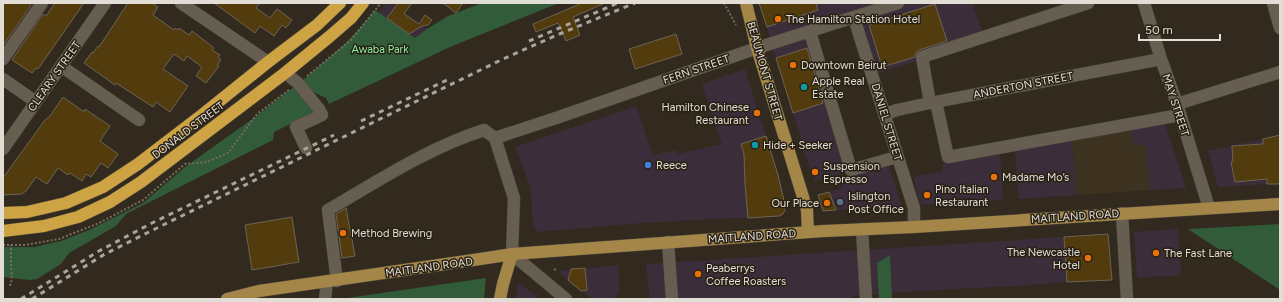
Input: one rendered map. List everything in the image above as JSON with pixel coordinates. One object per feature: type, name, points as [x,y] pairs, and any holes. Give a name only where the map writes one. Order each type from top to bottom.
[{"type":"highway","name":"DONALD STREET","points":[[3,213],[27,212],[66,203],[103,187],[138,164],[317,25],[340,3]]},
{"type":"highway","name":"DONALD STREET","points":[[3,231],[44,226],[78,217],[110,202],[141,182],[284,73],[351,18],[363,3]]},
{"type":"highway","points":[[268,62],[284,73]]},
{"type":"main road","name":"BEAUMONT STREET","points":[[746,3],[757,48],[807,210],[808,232]]},
{"type":"main road","name":"MAITLAND ROAD","points":[[227,299],[332,281],[512,254],[808,232],[914,227],[1280,204]]},
{"type":"main road","points":[[500,299],[512,254]]},
{"type":"street","name":"CLEARY STREET","points":[[3,149],[105,3]]},
{"type":"street","points":[[181,3],[268,62]]},
{"type":"street","name":"FERN STREET","points":[[495,138],[757,48],[898,3]]},
{"type":"street","points":[[1088,3],[922,57],[948,157],[1178,110],[1280,72]]},
{"type":"street","name":"MAY STREET","points":[[1144,3],[1209,208]]},
{"type":"street","points":[[1273,3],[1280,28]]},
{"type":"street","points":[[3,59],[40,4]]},
{"type":"street","name":"DANIEL STREET","points":[[854,18],[914,208],[914,227]]},
{"type":"street","points":[[810,32],[851,170],[897,157]]},
{"type":"street","name":"ANDERTON STREET","points":[[885,114],[933,102],[1161,59]]},
{"type":"street","points":[[61,66],[139,120]]},
{"type":"street","points":[[284,73],[298,83],[322,115],[296,127],[306,148]]},
{"type":"street","points":[[3,79],[36,102]]},
{"type":"street","points":[[325,299],[332,281],[328,210],[404,166],[472,134],[484,130],[495,138],[514,198],[512,254],[566,299]]},
{"type":"street","points":[[1122,213],[1127,299]]},
{"type":"street","points":[[862,229],[866,299]]},
{"type":"street","points":[[668,242],[672,299]]},
{"type":"path","points":[[724,3],[736,25]]},
{"type":"path","points":[[10,286],[12,279],[11,245]]},
{"type":"shaded area","points":[[386,3],[391,3],[427,29],[414,39],[379,13]]},
{"type":"shaded area","points":[[759,3],[972,3],[985,39],[876,74],[859,17],[808,35],[845,172],[814,181]]},
{"type":"shaded area","points":[[745,69],[778,175],[785,205],[785,210],[781,216],[628,224],[538,232],[535,229],[533,226],[531,189],[515,147],[636,106],[653,155],[676,150],[678,154],[722,144],[702,84]]},
{"type":"shaded area","points":[[1164,121],[1186,188],[1150,190],[1145,145],[1132,145],[1132,126]]},
{"type":"shaded area","points":[[1132,126],[1132,145],[1145,145],[1150,190],[1077,195],[1072,137]]},
{"type":"shaded area","points":[[1072,137],[1077,195],[1018,199],[1015,148]]},
{"type":"shaded area","points":[[1263,139],[1267,184],[1218,187],[1208,151]]},
{"type":"shaded area","points":[[1000,150],[1003,200],[921,205],[913,177],[942,171],[944,161]]},
{"type":"shaded area","points":[[888,163],[902,207],[836,210],[829,192],[842,188],[839,179]]},
{"type":"shaded area","points":[[1178,229],[1181,275],[1137,278],[1134,232]]},
{"type":"shaded area","points":[[1064,237],[1067,282],[852,296],[852,299],[650,299],[646,264]]},
{"type":"shaded area","points":[[618,265],[620,291],[614,299],[592,299],[560,273],[561,271]]},
{"type":"shaded area","points":[[518,282],[540,299],[516,299]]},
{"type":"green space","name":"Awaba Park","points":[[482,3],[559,3],[450,47],[329,104],[326,98],[313,92],[302,81],[349,39],[375,10],[415,38],[448,16]]},
{"type":"green space","points":[[295,86],[314,112],[274,132],[273,140],[126,214],[116,226],[69,253],[61,264],[37,279],[30,280],[3,277],[3,247],[34,247],[61,241],[89,230],[143,203],[185,167],[255,117]]},
{"type":"green space","points":[[1280,224],[1280,290],[1188,229]]},
{"type":"green space","points":[[890,255],[892,299],[879,299],[877,263]]},
{"type":"green space","points":[[486,278],[484,299],[340,299]]},
{"type":"building","points":[[3,3],[28,3],[31,5],[3,46]]},
{"type":"building","points":[[55,3],[84,3],[38,69],[36,68],[32,73],[12,60],[43,14],[46,16]]},
{"type":"building","points":[[128,3],[152,3],[158,7],[153,15],[174,30],[175,28],[178,30],[179,28],[189,35],[192,31],[214,48],[212,50],[220,55],[218,58],[221,60],[217,65],[219,66],[206,83],[196,76],[202,67],[187,56],[184,61],[174,54],[163,69],[188,86],[170,112],[156,102],[153,107],[116,83],[115,85],[84,63],[92,52],[93,53],[98,46],[99,47]]},
{"type":"building","points":[[214,3],[260,3],[256,8],[270,18],[277,9],[292,20],[286,28],[282,25],[274,36],[260,26],[255,33]]},
{"type":"building","points":[[398,3],[412,3],[404,14],[419,24],[425,15],[432,20],[428,25],[422,26],[409,34],[387,18]]},
{"type":"building","points":[[443,3],[463,3],[456,13]]},
{"type":"building","points":[[582,3],[605,3],[573,17],[580,35],[566,41],[558,23],[536,32],[533,24]]},
{"type":"building","name":"The Hamilton Station Hotel","points":[[759,3],[816,3],[818,10],[767,27]]},
{"type":"building","points":[[935,4],[947,41],[919,50],[916,52],[915,57],[882,67],[869,25]]},
{"type":"building","points":[[676,34],[682,54],[635,69],[629,49]]},
{"type":"building","points":[[807,48],[823,103],[793,113],[776,58]]},
{"type":"building","points":[[63,97],[84,112],[85,109],[110,126],[100,141],[118,154],[108,168],[101,163],[91,177],[86,174],[82,181],[70,173],[68,175],[58,168],[47,184],[36,177],[27,190],[22,194],[3,195],[3,178]]},
{"type":"building","points":[[1280,135],[1280,184],[1267,184],[1267,179],[1235,182],[1231,162],[1233,162],[1232,146],[1263,144],[1263,139]]},
{"type":"building","points":[[766,136],[778,175],[785,210],[783,214],[779,216],[748,218],[744,154],[741,144]]},
{"type":"building","name":"Our Place","points":[[829,192],[836,210],[823,211],[818,195]]},
{"type":"building","name":"Method Brewing","points":[[346,208],[355,256],[342,258],[336,214]]},
{"type":"building","points":[[292,217],[299,262],[252,270],[245,225]]},
{"type":"building","name":"The Newcastle Hotel","points":[[1108,234],[1112,280],[1067,282],[1064,237]]},
{"type":"building","points":[[585,268],[587,290],[581,291],[568,280],[571,269]]},
{"type":"railway","points":[[529,41],[618,3]]},
{"type":"railway","points":[[32,299],[105,254],[163,225],[503,59],[635,3]]},
{"type":"railway","points":[[361,121],[449,79]]},
{"type":"railway","points":[[21,299],[99,251],[152,223],[334,135]]},
{"type":"place","name":"The Hamilton Station Hotel","points":[[778,19]]},
{"type":"place","name":"Downtown Beirut","points":[[793,65]]},
{"type":"place","name":"Apple Real Estate","points":[[804,87]]},
{"type":"place","name":"Hamilton Chinese Restaurant","points":[[757,113]]},
{"type":"place","name":"Hide + Seeker","points":[[755,145]]},
{"type":"place","name":"Reece","points":[[648,165]]},
{"type":"place","name":"Suspension Espresso","points":[[815,172]]},
{"type":"place","name":"Madame Mo’s","points":[[994,177]]},
{"type":"place","name":"Pino Italian Restaurant","points":[[927,195]]},
{"type":"place","name":"Islington Post Office","points":[[840,202]]},
{"type":"place","name":"Our Place","points":[[827,203]]},
{"type":"place","name":"Method Brewing","points":[[343,233]]},
{"type":"place","name":"The Fast Lane","points":[[1156,253]]},
{"type":"place","name":"The Newcastle Hotel","points":[[1088,258]]},
{"type":"place","name":"Peaberrys Coffee Roasters","points":[[698,274]]}]
